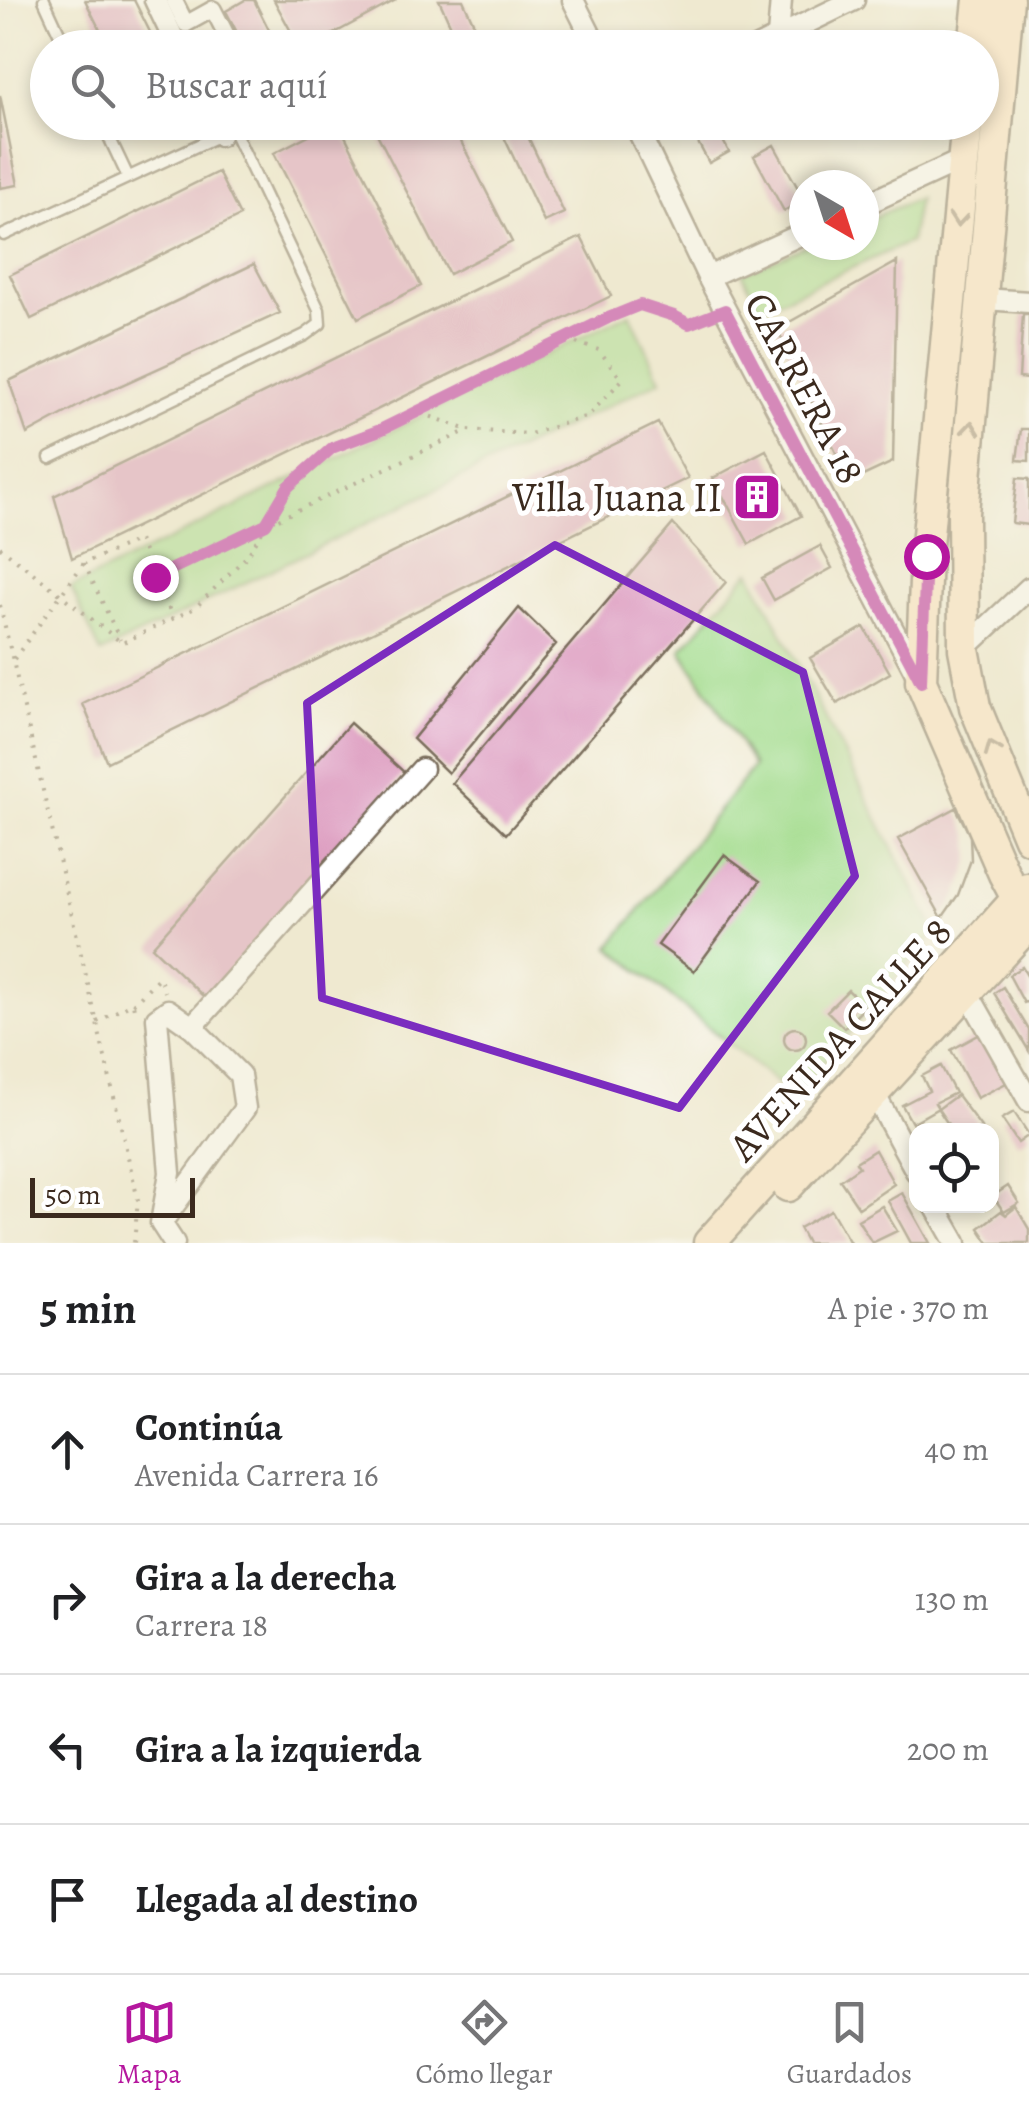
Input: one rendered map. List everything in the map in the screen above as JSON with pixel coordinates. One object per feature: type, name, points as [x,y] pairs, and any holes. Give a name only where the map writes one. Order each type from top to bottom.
[{"type":"main road","points":[[976,30],[979,0]]},
{"type":"main road","points":[[999,92],[1008,0]]},
{"type":"main road","points":[[966,140],[926,556],[921,682],[1022,901]]},
{"type":"main road","points":[[994,140],[984,299],[963,513],[964,649],[974,707],[1029,838]]},
{"type":"main road","name":"AVENIDA CALLE 8","points":[[735,1243],[874,1093],[1022,901]]},
{"type":"main road","name":"AVENIDA CALLE 8","points":[[709,1243],[961,981]]},
{"type":"street","points":[[155,0],[169,30]]},
{"type":"street","points":[[174,0],[186,24],[214,10],[224,30]]},
{"type":"street","points":[[573,0],[588,30]]},
{"type":"street","points":[[778,30],[780,0]]},
{"type":"street","points":[[791,30],[854,0]]},
{"type":"street","name":"CARRERA 18","points":[[643,140],[708,277],[921,682]]},
{"type":"street","points":[[879,198],[964,159]]},
{"type":"street","points":[[708,277],[789,240]]},
{"type":"street","points":[[984,299],[1029,302]]},
{"type":"street","points":[[964,649],[1029,588]]},
{"type":"street","points":[[192,1027],[422,769]]},
{"type":"street","points":[[961,981],[1029,1101]]},
{"type":"street","points":[[161,1223],[245,1108],[240,1075],[192,1027],[168,1010],[157,1018],[170,1173],[161,1223],[174,1243]]},
{"type":"street","points":[[874,1093],[909,1158]]},
{"type":"street","points":[[940,1213],[956,1243]]},
{"type":"lane","points":[[44,0],[58,30]]},
{"type":"lane","points":[[110,140],[128,178]]},
{"type":"lane","points":[[4,234],[201,140]]},
{"type":"lane","points":[[50,458],[305,335],[320,324],[319,310],[228,140]]},
{"type":"path","points":[[122,644],[194,608],[248,555],[288,487],[332,448],[418,412],[640,305],[689,324],[725,310]]},
{"type":"path","points":[[418,412],[468,430],[530,434],[588,416],[622,380],[599,350],[563,340]]},
{"type":"path","points":[[155,577],[468,430]]},
{"type":"path","points":[[14,659],[84,563],[139,540],[173,618]]},
{"type":"path","points":[[0,546],[122,644]]},
{"type":"path","points":[[84,563],[122,644]]},
{"type":"path","points":[[0,606],[138,1200],[134,1243]]},
{"type":"highlighted area","points":[[555,545],[803,672],[855,876],[679,1108],[322,998],[307,703]]},
{"type":"green space","points":[[918,198],[910,242],[879,256],[879,215]]},
{"type":"green space","points":[[789,253],[789,260],[870,260],[760,309],[742,273]]},
{"type":"green space","points":[[630,313],[661,380],[101,653],[71,588]]},
{"type":"green space","points":[[750,571],[936,932],[794,1097],[610,947],[754,766],[681,650]]},
{"type":"building","points":[[85,0],[134,0],[149,30],[100,30]]},
{"type":"building","points":[[245,0],[254,0],[269,30],[236,30],[226,11]]},
{"type":"building","points":[[274,0],[396,0],[340,30],[290,30]]},
{"type":"building","points":[[439,0],[463,0],[477,30],[453,30]]},
{"type":"building","points":[[0,95],[18,185],[0,188]]},
{"type":"building","points":[[299,140],[347,140],[421,286],[358,318],[274,153]]},
{"type":"building","points":[[380,140],[460,140],[512,242],[449,274]]},
{"type":"building","points":[[505,140],[530,140],[564,213],[544,222]]},
{"type":"building","points":[[697,140],[723,140],[729,152],[709,163]]},
{"type":"building","points":[[774,145],[789,172],[789,208],[784,211],[754,156]]},
{"type":"building","points":[[218,172],[240,216],[31,319],[10,275]]},
{"type":"building","points":[[581,237],[611,296],[72,558],[54,496]]},
{"type":"building","points":[[897,262],[893,462],[850,482],[777,329]]},
{"type":"building","points":[[254,264],[280,313],[93,398],[27,434],[9,381]]},
{"type":"building","points":[[1023,314],[1029,314],[1029,379],[1019,378]]},
{"type":"building","points":[[658,423],[688,478],[107,762],[83,704]]},
{"type":"building","points":[[1021,429],[1029,429],[1029,461],[1017,460]]},
{"type":"building","name":"Villa Juana II","points":[[766,450],[801,516],[749,544],[713,478]]},
{"type":"building","points":[[1017,478],[1029,479],[1029,525],[1012,523]]},
{"type":"building","points":[[673,524],[726,582],[506,834],[452,783]]},
{"type":"building","points":[[820,546],[832,568],[774,600],[762,578]]},
{"type":"building","points":[[519,608],[556,644],[448,773],[413,739]]},
{"type":"building","points":[[864,627],[890,673],[837,704],[810,658]]},
{"type":"building","points":[[350,723],[405,773],[205,998],[152,947]]},
{"type":"building","points":[[956,808],[970,836],[971,860],[958,895],[942,918],[898,839]]},
{"type":"building","points":[[724,855],[760,881],[694,971],[658,945]]},
{"type":"building","points":[[1022,967],[1029,979],[1029,1001],[1024,1003],[1009,975]]},
{"type":"building","points":[[1003,987],[1029,1030],[1029,1051],[994,993]]},
{"type":"building","points":[[848,990],[865,1007],[844,1028],[827,1011]]},
{"type":"building","points":[[795,1028],[803,1031],[803,1047],[795,1050],[787,1047],[784,1039],[787,1031]]},
{"type":"building","points":[[984,1032],[1010,1081],[977,1098],[951,1050]]},
{"type":"building","points":[[941,1066],[955,1093],[935,1103],[938,1108],[912,1123],[902,1105],[929,1091],[922,1076]]},
{"type":"building","points":[[957,1095],[978,1123],[947,1123],[938,1109]]},
{"type":"building","points":[[1014,1112],[1029,1135],[1018,1143],[1002,1119]]},
{"type":"building","points":[[875,1150],[894,1184],[859,1208],[840,1180],[859,1167],[856,1162]]},
{"type":"building","points":[[1008,1186],[1019,1203],[1004,1212],[999,1205],[999,1192]]},
{"type":"building","points":[[902,1193],[909,1213],[913,1213],[930,1243],[911,1243],[888,1201]]},
{"type":"building","points":[[882,1206],[897,1231],[872,1243],[858,1220]]},
{"type":"building","points":[[1016,1207],[1029,1229],[1029,1243],[989,1243],[979,1228],[1001,1211],[1006,1215]]},
{"type":"building","points":[[831,1210],[850,1243],[807,1243],[799,1228]]},
{"type":"place","name":"Villa Juana II","points":[[757,497]]},
{"type":"route","points":[[155,577],[266,524],[288,487],[332,448],[380,430],[640,305],[689,324],[725,310],[921,682],[926,556]]}]
